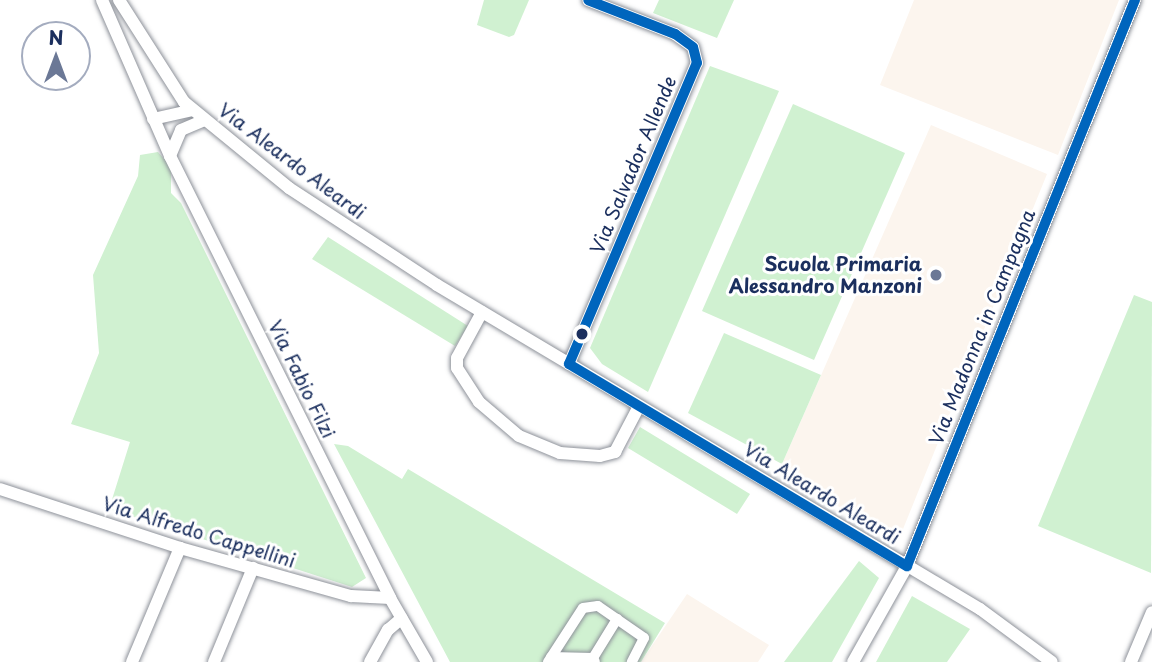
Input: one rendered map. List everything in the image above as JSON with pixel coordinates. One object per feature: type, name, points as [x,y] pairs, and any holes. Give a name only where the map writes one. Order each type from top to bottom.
[{"type":"street","name":"Via Fabio Filzi","points":[[102,0],[170,156],[390,598],[427,662]]},
{"type":"street","name":"Via Aleardo Aleardi","points":[[120,0],[170,85],[193,110],[324,213],[482,312],[981,609],[1052,662]]},
{"type":"street","name":"Via Salvador Allende","points":[[569,364],[697,64],[693,47],[675,34],[588,0]]},
{"type":"street","name":"Via Madonna in Campagna","points":[[853,662],[907,566],[1135,0]]},
{"type":"street","points":[[153,119],[193,110]]},
{"type":"street","points":[[153,119],[181,130]]},
{"type":"street","points":[[170,156],[181,130],[204,120]]},
{"type":"street","points":[[482,312],[457,358],[457,368],[479,402],[519,436],[559,453],[600,456],[615,452],[639,406]]},
{"type":"street","name":"Via Alfredo Cappellini","points":[[0,489],[180,548],[351,596],[390,598]]},
{"type":"street","points":[[132,662],[180,548]]},
{"type":"street","points":[[214,662],[253,568]]},
{"type":"street","points":[[549,659],[583,608],[598,606],[644,638],[632,662]]},
{"type":"street","points":[[1131,662],[1152,612]]},
{"type":"street","points":[[370,662],[388,630],[402,618]]},
{"type":"street","points":[[549,659],[594,660],[617,619]]},
{"type":"shaded area","points":[[914,0],[1119,0],[1058,155],[880,85]]},
{"type":"shaded area","name":"Scuola Primaria Alessandro Manzoni","points":[[931,125],[1047,174],[901,534],[890,537],[779,471]]},
{"type":"shaded area","points":[[687,594],[769,645],[758,662],[641,662]]},
{"type":"green space","points":[[484,0],[529,0],[514,35],[509,37],[477,25]]},
{"type":"green space","points":[[659,0],[734,0],[717,38],[653,13]]},
{"type":"green space","points":[[710,66],[779,91],[648,392],[602,364],[590,348]]},
{"type":"green space","points":[[793,104],[905,153],[814,360],[702,311]]},
{"type":"green space","points":[[158,152],[171,167],[171,193],[181,203],[366,578],[352,587],[109,509],[130,442],[71,424],[99,353],[93,275],[138,176],[140,155]]},
{"type":"green space","points":[[328,237],[468,326],[455,346],[312,259]]},
{"type":"green space","points":[[1134,295],[1152,302],[1151,573],[1038,526]]},
{"type":"green space","points":[[724,333],[821,375],[782,464],[688,413]]},
{"type":"green space","points":[[640,427],[750,494],[737,514],[628,448]]},
{"type":"green space","points":[[334,444],[348,446],[402,479],[408,469],[665,623],[641,662],[450,662]]},
{"type":"green space","points":[[859,561],[879,578],[832,662],[784,662]]},
{"type":"green space","points":[[912,596],[970,629],[947,662],[876,662]]},
{"type":"transit line","points":[[569,364],[697,63],[693,47],[675,34],[588,0]]},
{"type":"transit line","points":[[907,566],[1135,0]]},
{"type":"transit line","points":[[569,364],[907,566]]},
{"type":"place","name":"Scuola Primaria Alessandro Manzoni","points":[[936,275]]}]
